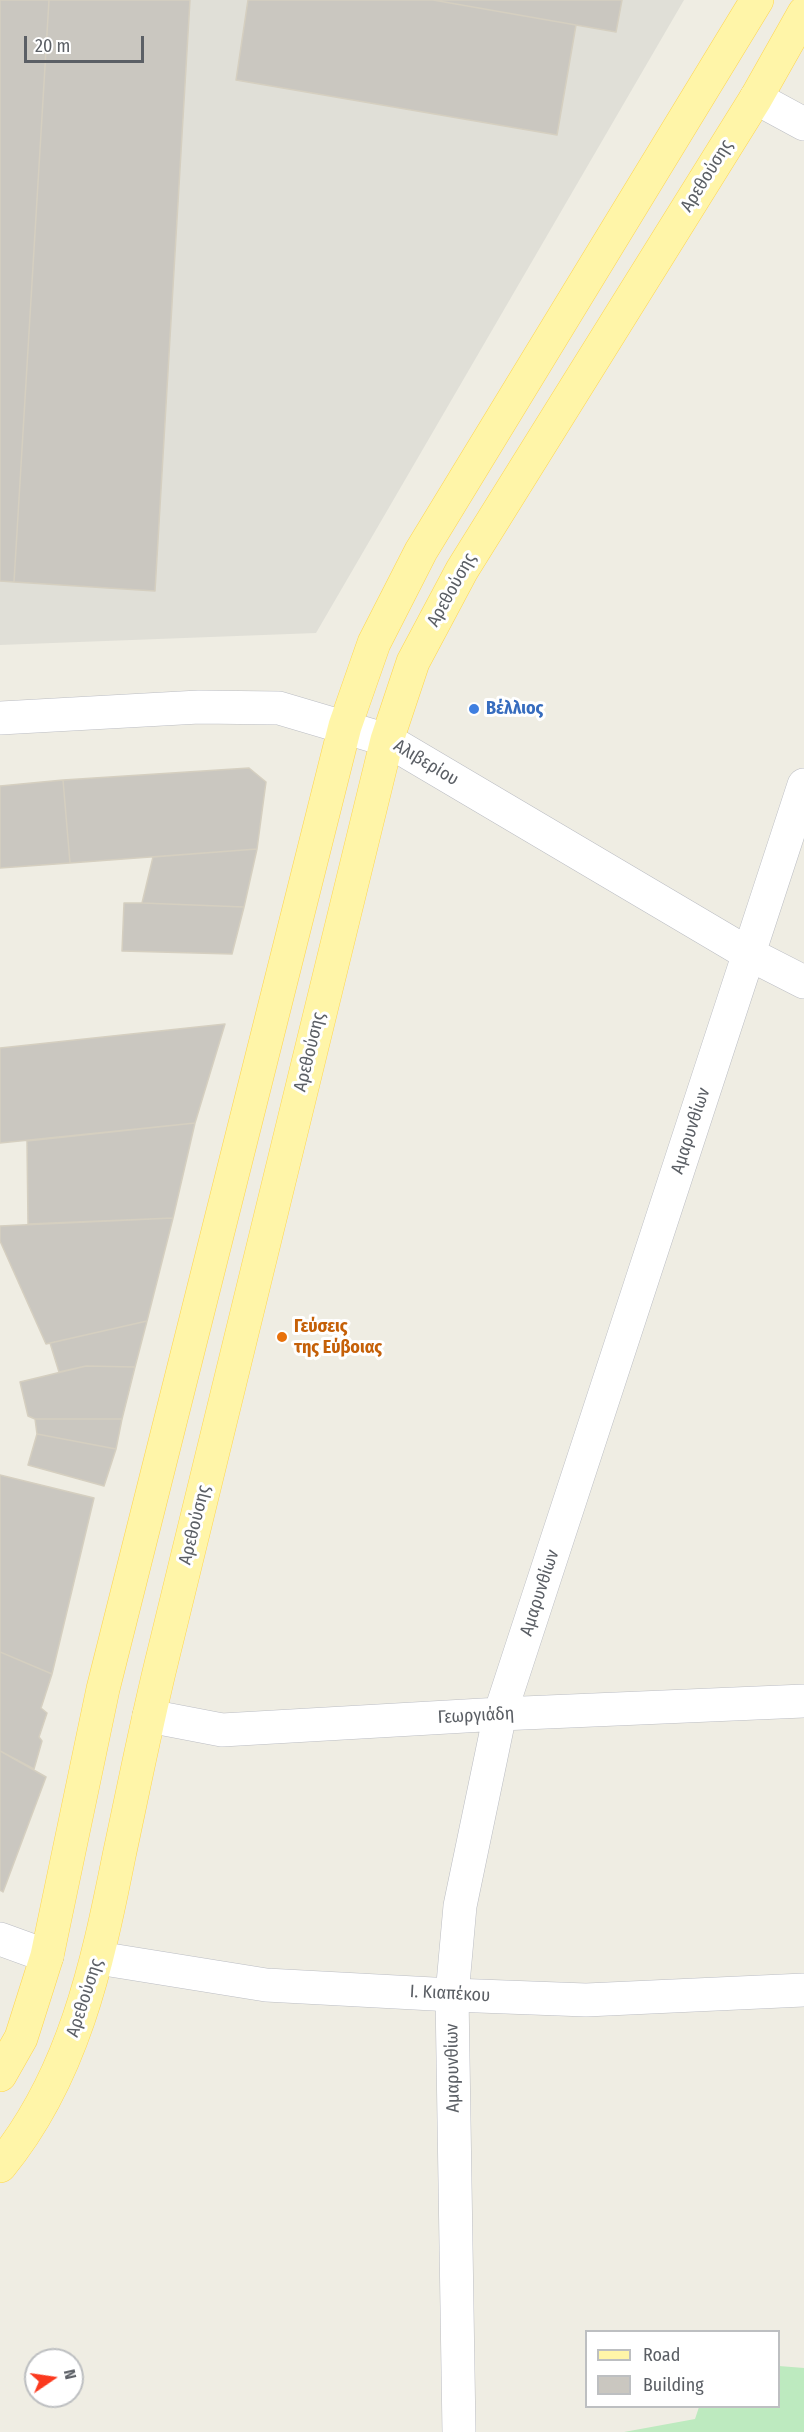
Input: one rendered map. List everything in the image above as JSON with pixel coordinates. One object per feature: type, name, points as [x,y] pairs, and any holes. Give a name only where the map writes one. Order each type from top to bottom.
[{"type":"main road","points":[[0,2075],[21,2038],[47,1956],[103,1689],[345,726],[374,643],[421,551],[757,0]]},
{"type":"main road","name":"Αρεθούσης","points":[[0,2166],[22,2136],[45,2097],[67,2051],[98,1958],[149,1716],[387,740],[413,662],[462,570],[756,98],[804,13]]},
{"type":"street","points":[[756,98],[804,124]]},
{"type":"street","name":"Αλιβερίου","points":[[0,718],[199,707],[279,708],[345,726],[387,740],[749,954],[804,982]]},
{"type":"street","name":"Αμαρυνθίων","points":[[459,2432],[452,1995],[460,1906],[500,1714],[804,785]]},
{"type":"street","name":"Γεωργιάδη","points":[[149,1716],[222,1730],[500,1714],[804,1701]]},
{"type":"street","points":[[0,1939],[47,1956]]},
{"type":"street","name":"Ι. Κιαπέκου","points":[[98,1958],[266,1985],[452,1995],[586,2000],[804,1990]]},
{"type":"shaded area","points":[[0,0],[684,0],[316,633],[0,645]]},
{"type":"green space","points":[[780,2366],[804,2368],[804,2432],[624,2432],[695,2419],[699,2408],[780,2408]]},
{"type":"building","points":[[0,0],[49,0],[14,582],[0,581]]},
{"type":"building","points":[[49,0],[190,0],[155,591],[14,582]]},
{"type":"building","points":[[248,0],[433,0],[576,25],[557,135],[236,80]]},
{"type":"building","points":[[433,0],[622,0],[616,32]]},
{"type":"building","points":[[249,768],[266,782],[257,849],[70,863],[63,780]]},
{"type":"building","points":[[63,780],[70,863],[0,868],[0,786]]},
{"type":"building","points":[[257,849],[244,907],[142,903],[153,857]]},
{"type":"building","points":[[124,903],[244,907],[232,954],[122,951]]},
{"type":"building","points":[[225,1024],[195,1123],[0,1143],[0,1048]]},
{"type":"building","points":[[195,1123],[173,1218],[28,1224],[27,1141]]},
{"type":"building","points":[[173,1218],[147,1321],[46,1344],[0,1241],[0,1226]]},
{"type":"building","points":[[147,1321],[135,1367],[86,1366],[59,1372],[50,1343]]},
{"type":"building","points":[[86,1366],[135,1367],[122,1419],[35,1419],[28,1416],[20,1382]]},
{"type":"building","points":[[35,1419],[122,1419],[116,1449],[37,1434]]},
{"type":"building","points":[[37,1434],[116,1449],[104,1486],[28,1465]]},
{"type":"building","points":[[0,1475],[94,1498],[52,1674],[0,1652]]},
{"type":"building","points":[[0,1652],[52,1674],[41,1708],[47,1713],[39,1737],[42,1741],[34,1769],[0,1751]]},
{"type":"building","points":[[0,1751],[46,1777],[3,1892],[0,1890]]},
{"type":"place","name":"Βέλλιος","points":[[474,709]]},
{"type":"place","name":"Γεύσεις της Εύβοιας","points":[[282,1337]]}]
